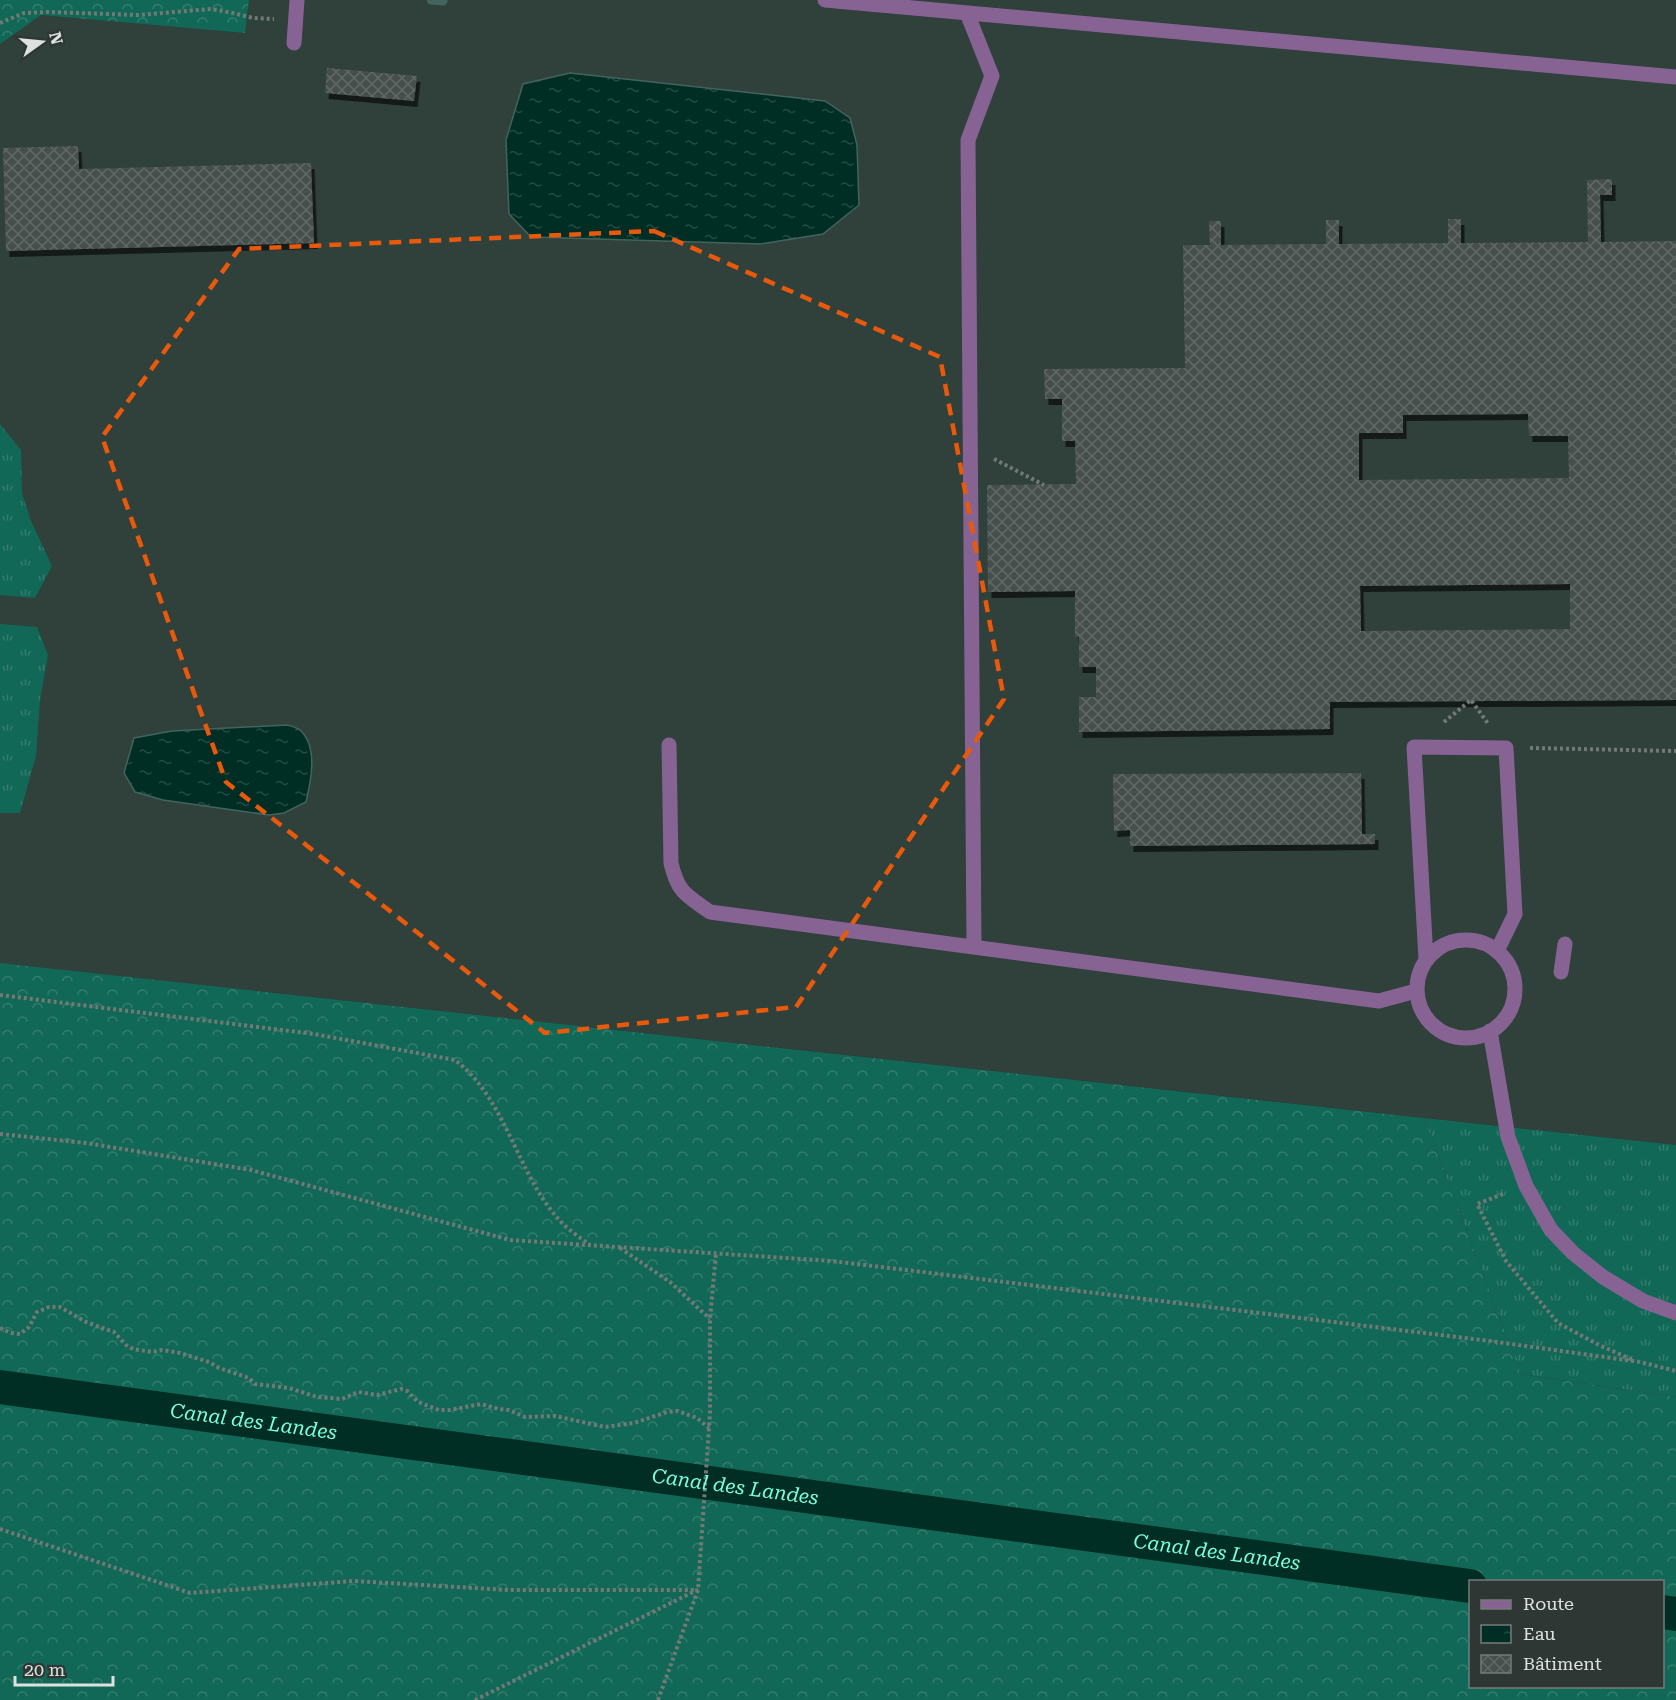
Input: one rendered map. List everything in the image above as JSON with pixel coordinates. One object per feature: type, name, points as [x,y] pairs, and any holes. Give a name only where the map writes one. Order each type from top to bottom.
[{"type":"street","points":[[294,43],[297,0]]},
{"type":"street","points":[[825,0],[1676,77]]},
{"type":"street","points":[[967,13],[992,76],[968,140],[974,947]]},
{"type":"street","points":[[669,745],[671,863],[675,881],[683,893],[710,912],[1379,1001],[1416,991]]},
{"type":"street","points":[[1426,959],[1414,747],[1506,748],[1515,914],[1497,951]]},
{"type":"street","points":[[1468,939],[1484,943],[1497,951],[1508,963],[1514,978],[1515,993],[1511,1009],[1502,1022],[1490,1032],[1475,1037],[1458,1038],[1442,1032],[1429,1022],[1420,1007],[1416,991],[1418,974],[1426,959],[1439,947],[1453,941],[1468,939]]},
{"type":"street","points":[[1561,972],[1564,944]]},
{"type":"street","points":[[1490,1032],[1508,1137],[1526,1186],[1551,1230],[1573,1253],[1603,1277],[1643,1301],[1676,1313]]},
{"type":"path","points":[[0,23],[24,13],[138,15],[210,9],[253,18],[296,20]]},
{"type":"path","points":[[970,447],[1044,485]]},
{"type":"path","points":[[1506,748],[1676,751]]},
{"type":"path","points":[[0,995],[314,1034],[455,1060],[468,1070],[490,1098],[554,1215],[591,1246]]},
{"type":"path","points":[[0,1134],[86,1143],[251,1170],[510,1240],[832,1261],[1490,1341],[1640,1362],[1676,1371]]},
{"type":"path","points":[[1526,1186],[1477,1204],[1506,1261],[1558,1323],[1599,1346],[1640,1362]]},
{"type":"path","points":[[619,1247],[670,1282],[710,1319]]},
{"type":"path","points":[[658,1700],[698,1590],[710,1413],[710,1319],[716,1253]]},
{"type":"path","points":[[0,1328],[20,1334],[29,1327],[37,1312],[49,1307],[57,1307],[86,1322],[114,1332],[126,1345],[134,1349],[180,1353],[249,1378],[255,1384],[289,1388],[316,1397],[342,1399],[358,1392],[377,1395],[401,1389],[407,1391],[418,1402],[439,1410],[481,1404],[509,1410],[525,1417],[555,1416],[605,1427],[634,1424],[667,1412],[678,1411],[697,1418],[709,1428]]},
{"type":"path","points":[[0,1529],[190,1593],[354,1581],[508,1590],[698,1590]]},
{"type":"path","points":[[475,1700],[698,1590]]},
{"type":"highlighted area","points":[[654,231],[940,357],[1004,699],[796,1007],[545,1033],[226,782],[102,437],[239,249]]},
{"type":"shaded area","points":[[249,0],[1676,0],[1676,1145],[0,963],[0,44],[41,15],[245,33]]},
{"type":"green space","points":[[0,0],[249,0],[245,33],[41,15],[0,44]]},
{"type":"green space","points":[[0,424],[21,450],[22,493],[31,521],[52,566],[35,598],[0,595]]},
{"type":"green space","points":[[0,624],[37,627],[48,655],[40,700],[36,756],[20,813],[0,813]]},
{"type":"green space","points":[[0,963],[1424,1118],[1521,1374],[1676,1397],[1676,1700],[0,1700]]},
{"type":"green space","points":[[1424,1118],[1676,1145],[1676,1397],[1521,1374]]},
{"type":"water","points":[[570,73],[825,101],[850,118],[857,145],[859,205],[823,234],[761,244],[531,237],[509,214],[506,140],[523,84]]},
{"type":"water","points":[[287,725],[300,730],[306,738],[310,746],[312,765],[306,802],[284,813],[269,815],[163,800],[135,792],[124,773],[134,738],[172,731]]},
{"type":"building","points":[[327,68],[417,76],[414,101],[325,93]]},
{"type":"building","points":[[78,146],[79,169],[311,163],[314,243],[6,251],[3,148]]},
{"type":"building","points":[[1612,179],[1612,195],[1600,195],[1601,242],[1676,241],[1676,700],[1330,702],[1330,729],[1079,732],[1079,697],[1096,697],[1096,667],[1079,667],[1079,636],[1075,637],[1075,591],[988,592],[987,485],[1076,484],[1075,441],[1062,441],[1062,399],[1045,399],[1044,369],[1185,368],[1183,245],[1210,245],[1209,221],[1221,221],[1221,245],[1326,244],[1326,220],[1339,220],[1339,244],[1448,243],[1448,219],[1461,219],[1461,243],[1588,242],[1587,180]],"holes":[[[1528,414],[1529,436],[1568,436],[1569,478],[1359,480],[1359,433],[1403,433],[1403,415]],[[1570,584],[1570,629],[1361,631],[1360,586]]]},
{"type":"building","points":[[1361,773],[1362,834],[1375,834],[1375,844],[1130,846],[1130,830],[1114,831],[1113,774]]},
{"type":"waterway","points":[[431,0],[443,1]]},
{"type":"waterway","name":"Canal des Landes","points":[[0,1387],[1469,1586]]},
{"type":"waterway","name":"Canal des Landes","points":[[1664,1612],[1676,1614]]}]
